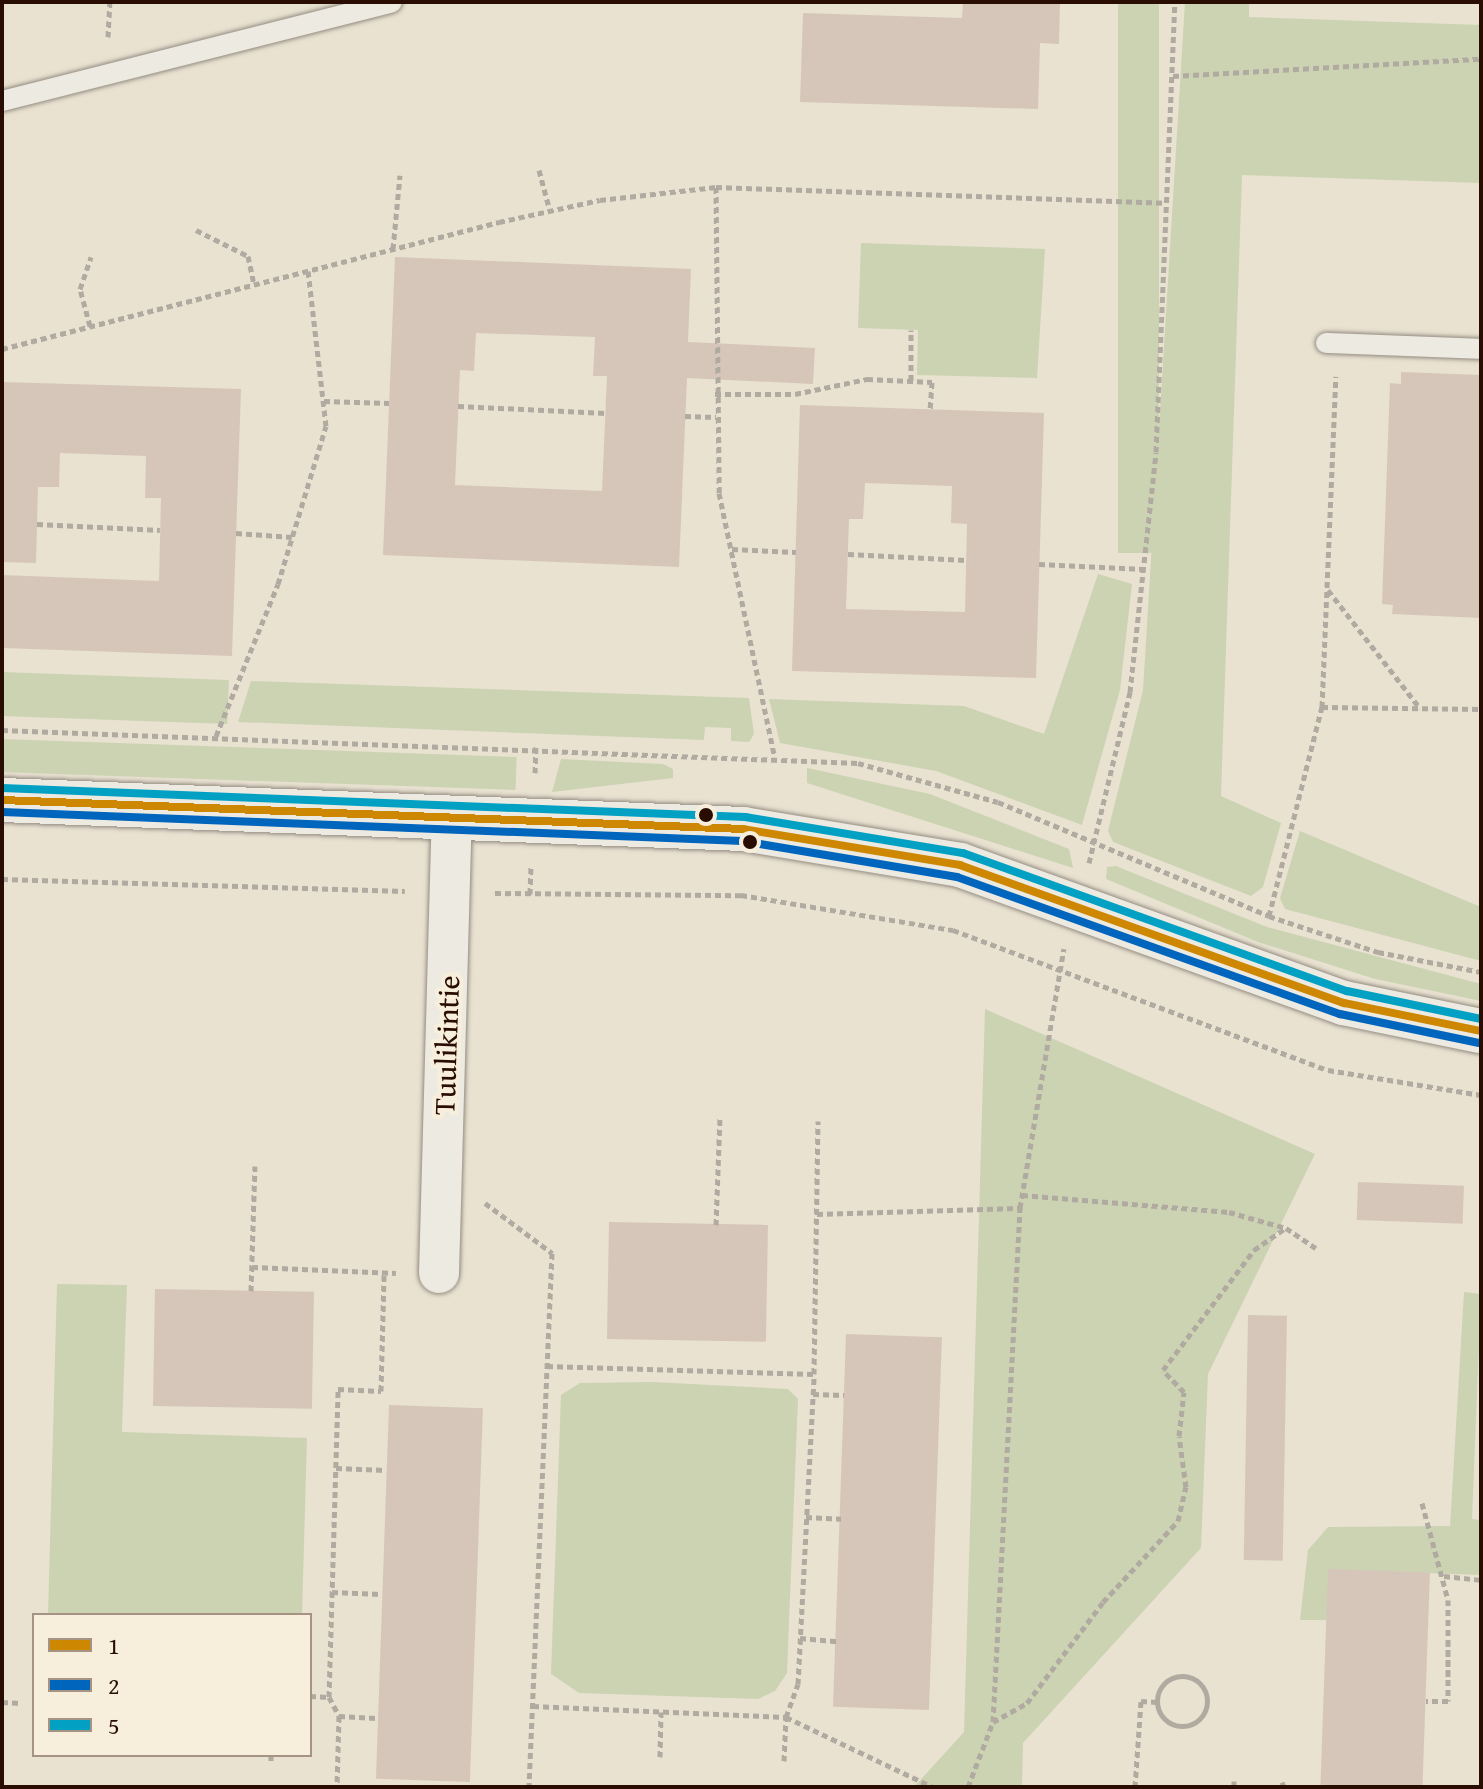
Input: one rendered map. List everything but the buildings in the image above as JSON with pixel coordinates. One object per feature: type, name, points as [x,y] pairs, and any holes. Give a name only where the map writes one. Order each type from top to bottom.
[{"type":"street","points":[[2,800],[743,829],[960,865],[1344,1003],[1481,1031]]},
{"type":"street","name":"Tuulikintie","points":[[421,1273],[450,891],[452,816]]},
{"type":"lane","points":[[2,101],[392,2]]},
{"type":"lane","points":[[1332,343],[1481,349]]},
{"type":"path","points":[[108,37],[110,2]]},
{"type":"path","points":[[968,1787],[993,1722],[1020,1208],[1058,973],[1130,692],[1156,452],[1164,203],[1175,2]]},
{"type":"path","points":[[1173,76],[1481,59]]},
{"type":"path","points":[[539,170],[550,211]]},
{"type":"path","points":[[393,249],[400,175]]},
{"type":"path","points":[[2,349],[550,211],[716,187],[1164,203]]},
{"type":"path","points":[[716,187],[715,394],[719,493],[774,755]]},
{"type":"path","points":[[196,230],[248,256],[255,284]]},
{"type":"path","points":[[90,326],[80,289],[91,257]]},
{"type":"path","points":[[216,736],[292,537],[326,426],[308,271]]},
{"type":"path","points":[[911,330],[911,381]]},
{"type":"path","points":[[1269,916],[1322,707],[1332,343]]},
{"type":"path","points":[[715,394],[932,382],[930,409]]},
{"type":"path","points":[[324,401],[389,403]]},
{"type":"path","points":[[458,406],[606,413]]},
{"type":"path","points":[[685,416],[716,417]]},
{"type":"path","points":[[37,524],[160,530]]},
{"type":"path","points":[[236,533],[292,537]]},
{"type":"path","points":[[732,549],[796,552]]},
{"type":"path","points":[[848,554],[966,560]]},
{"type":"path","points":[[1039,564],[1144,569]]},
{"type":"path","points":[[1327,589],[1421,708]]},
{"type":"path","points":[[1322,707],[1481,709]]},
{"type":"path","points":[[2,879],[741,895],[953,930],[1058,973],[1328,1070],[1481,1095]]},
{"type":"path","points":[[716,1225],[720,1118]]},
{"type":"path","points":[[784,1761],[786,1717],[798,1684],[814,1374],[818,1121]]},
{"type":"path","points":[[251,1291],[255,1166]]},
{"type":"path","points":[[1022,1195],[1229,1212],[1286,1228],[1316,1248]]},
{"type":"path","points":[[475,1196],[552,1253],[529,1787]]},
{"type":"path","points":[[817,1214],[1020,1208]]},
{"type":"path","points":[[993,1722],[1027,1703],[1103,1602],[1178,1521],[1186,1487],[1179,1436],[1184,1392],[1163,1370],[1254,1250],[1286,1228]]},
{"type":"path","points":[[252,1267],[421,1273]]},
{"type":"path","points":[[337,1787],[339,1716],[329,1697],[338,1389],[381,1391],[384,1273]]},
{"type":"path","points":[[547,1366],[814,1374]]},
{"type":"path","points":[[813,1394],[844,1395]]},
{"type":"path","points":[[336,1468],[386,1470]]},
{"type":"path","points":[[1422,1503],[1444,1576],[1448,1701],[1426,1701]]},
{"type":"path","points":[[806,1517],[841,1519]]},
{"type":"path","points":[[1444,1576],[1481,1580]]},
{"type":"path","points":[[332,1592],[381,1594]]},
{"type":"path","points":[[800,1638],[837,1641]]},
{"type":"path","points":[[1183,1676],[1204,1689],[1207,1701],[1195,1723],[1182,1727],[1160,1714],[1157,1702],[1160,1688],[1183,1676]]},
{"type":"path","points":[[312,1696],[329,1697]]},
{"type":"path","points":[[1135,1787],[1141,1701],[1157,1702]]},
{"type":"path","points":[[2,1702],[21,1703]]},
{"type":"path","points":[[533,1706],[786,1717],[933,1787]]},
{"type":"path","points":[[660,1757],[661,1712]]},
{"type":"path","points":[[339,1716],[376,1718]]},
{"type":"green space","points":[[1118,2],[1159,2],[1159,553],[1118,553]]},
{"type":"green space","points":[[1185,2],[1249,2],[1249,17],[1481,25],[1481,183],[1242,175],[1221,796],[1281,823],[1263,887],[1251,896],[1113,842],[1108,831],[1143,690]]},
{"type":"green space","points":[[861,243],[1045,249],[1037,378],[917,375],[918,330],[858,328]]},
{"type":"green space","points":[[1098,574],[1132,584],[1120,690],[1082,825],[936,771],[780,743],[769,699],[964,706],[1044,734]]},
{"type":"green space","points":[[2,672],[229,680],[227,724],[2,716]]},
{"type":"green space","points":[[251,681],[749,698],[754,734],[749,742],[731,741],[731,728],[705,727],[704,740],[238,722]]},
{"type":"green space","points":[[2,739],[517,757],[516,790],[2,772]]},
{"type":"green space","points":[[561,759],[663,764],[673,769],[673,778],[552,792]]},
{"type":"green space","points":[[807,768],[930,794],[1069,849],[1073,868],[807,783]]},
{"type":"green space","points":[[1300,831],[1481,907],[1481,961],[1285,909],[1280,898]]},
{"type":"green space","points":[[1116,866],[1267,927],[1481,984],[1481,1001],[1375,979],[1258,942],[1106,879],[1107,867]]},
{"type":"green space","points":[[985,1009],[1315,1154],[1208,1374],[1201,1548],[1023,1743],[1022,1787],[914,1787],[964,1732]]},
{"type":"green space","points":[[57,1284],[127,1285],[122,1432],[307,1438],[302,1613],[48,1613]]},
{"type":"green space","points":[[1464,1292],[1481,1294],[1472,1519],[1481,1520],[1481,1575],[1337,1570],[1326,1620],[1300,1620],[1308,1550],[1328,1527],[1450,1526]]},
{"type":"green space","points":[[653,1382],[788,1389],[798,1399],[787,1673],[775,1691],[758,1699],[579,1693],[551,1674],[561,1395],[580,1383]]},
{"type":"transit line","name":"5","points":[[2,788],[745,817],[963,853],[1347,991],[1481,1019]]},
{"type":"transit line","name":"1","points":[[2,800],[743,829],[960,865],[1344,1003],[1481,1031]]},
{"type":"transit line","name":"2","points":[[2,812],[742,841],[957,877],[1340,1014],[1479,1043]]}]
